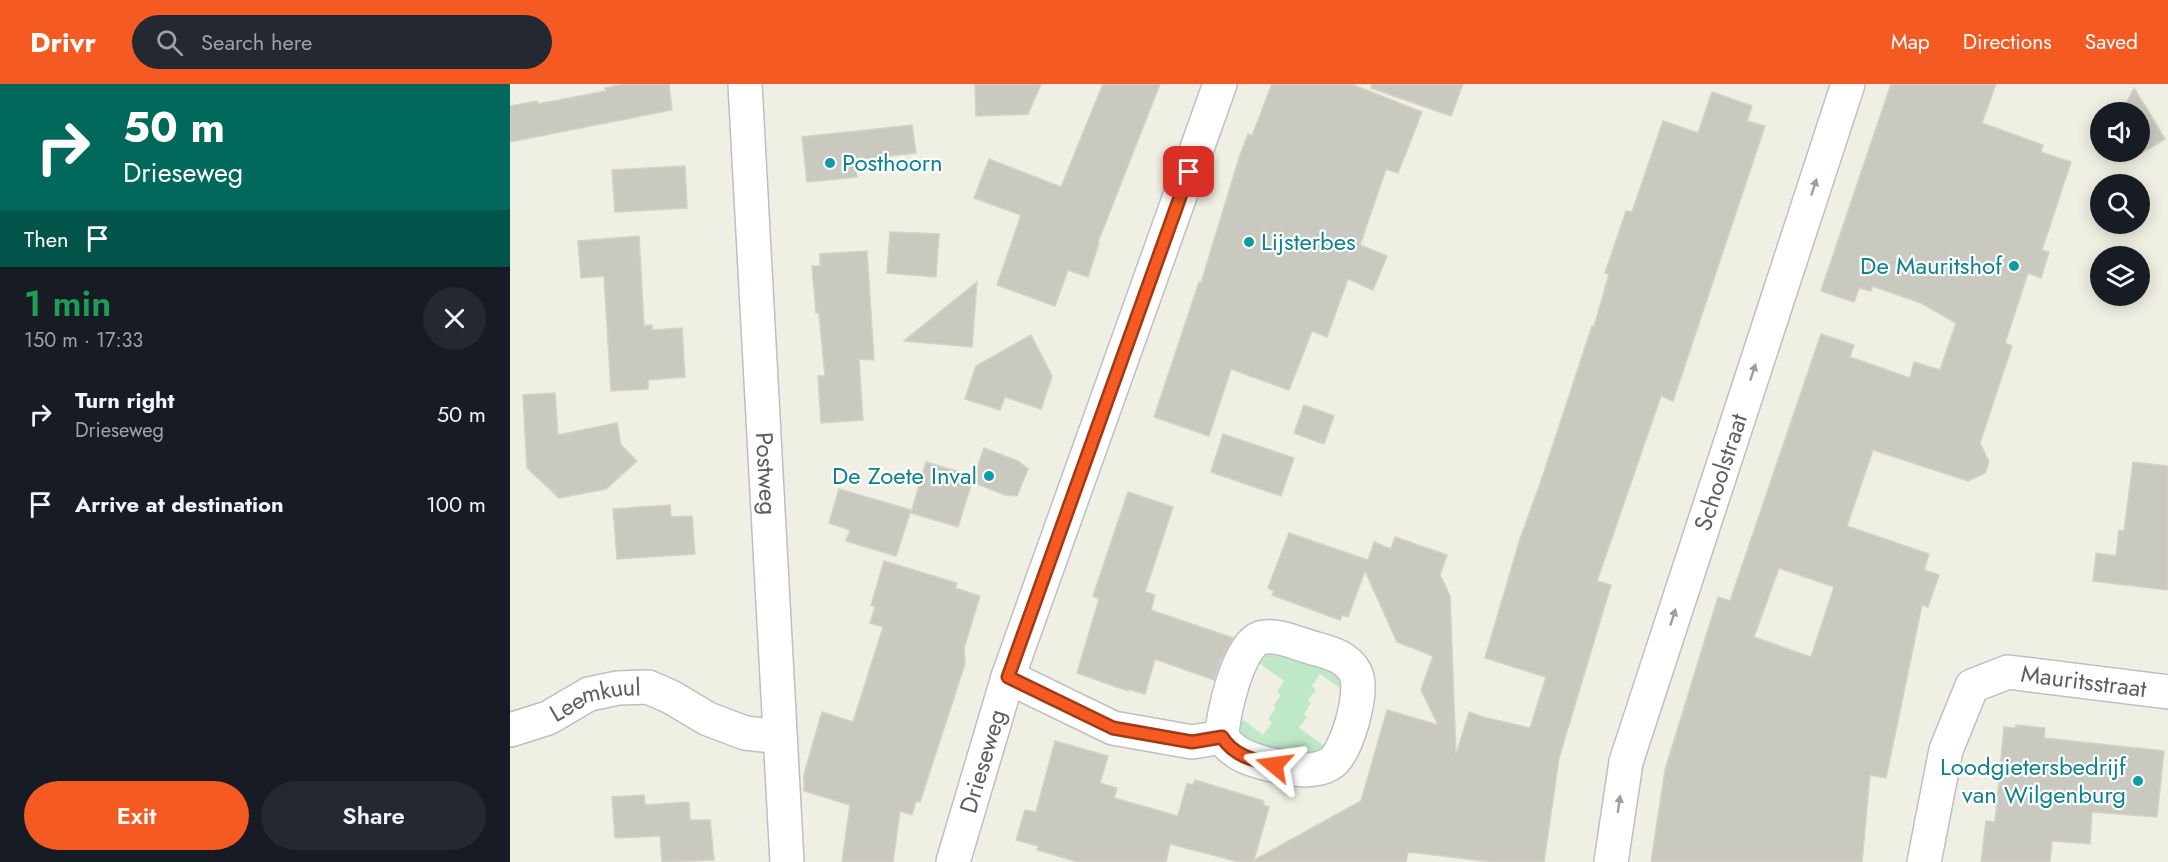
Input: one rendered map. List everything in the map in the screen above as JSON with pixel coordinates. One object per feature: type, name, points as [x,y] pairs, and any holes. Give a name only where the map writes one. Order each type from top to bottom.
[{"type":"street","name":"Postweg","points":[[745,84],[787,862]]},
{"type":"street","name":"Drieseweg","points":[[952,862],[1008,677],[1220,84]]},
{"type":"street","name":"Schoolstraat","points":[[1611,862],[1626,762],[1848,84]]},
{"type":"street","points":[[1260,638],[1274,638],[1334,654],[1348,661],[1357,674],[1359,690],[1347,736],[1341,753],[1330,764],[1310,770],[1258,761],[1228,747],[1222,737],[1225,709],[1242,659],[1250,645],[1260,638]]},
{"type":"street","name":"Mauritsstraat","points":[[1924,862],[1946,750],[1972,686],[2008,672],[2168,692]]},
{"type":"street","points":[[1008,677],[1113,728],[1192,742],[1222,737]]},
{"type":"street","name":"Leemkuul","points":[[510,730],[548,718],[589,694],[618,688],[648,687],[671,697],[708,719],[745,733],[780,737]]},
{"type":"green space","points":[[1268,651],[1328,667],[1342,677],[1346,692],[1320,674],[1312,686],[1316,690],[1308,700],[1311,703],[1304,714],[1307,717],[1299,728],[1329,749],[1317,757],[1254,745],[1236,731],[1239,717],[1263,735],[1272,723],[1268,719],[1276,708],[1273,706],[1281,695],[1277,692],[1284,681],[1255,660]]},
{"type":"building","points":[[624,84],[669,84],[672,110],[510,142],[510,106],[537,101],[538,104],[606,91],[605,88]]},
{"type":"building","points":[[975,84],[1041,84],[1028,114],[976,116]]},
{"type":"building","points":[[1103,84],[1160,84],[1098,242],[1088,277],[1068,270],[1055,306],[997,285],[1021,215],[974,198],[989,159],[1061,187]]},
{"type":"building","points":[[1272,84],[1351,84],[1422,112],[1398,173],[1386,169],[1360,245],[1387,256],[1373,290],[1348,279],[1327,337],[1312,331],[1289,390],[1231,369],[1209,436],[1154,417],[1199,282],[1201,283],[1240,155],[1248,134],[1252,136]]},
{"type":"building","points":[[1372,84],[1463,84],[1451,116],[1371,88]]},
{"type":"building","points":[[1891,84],[1996,84],[1982,123],[2043,145],[2041,152],[2071,162],[2042,250],[2049,252],[2041,278],[2028,273],[2005,343],[2012,346],[1980,443],[1989,462],[1985,473],[1968,481],[1873,450],[1847,526],[1929,554],[1924,570],[1939,575],[1928,607],[1922,605],[1886,778],[1870,775],[1862,862],[1651,862],[1665,770],[1718,597],[1730,601],[1821,334],[1854,345],[1850,357],[1910,378],[1914,362],[1940,370],[1956,323],[1921,303],[1872,286],[1871,291],[1859,288],[1854,302],[1821,291]],"holes":[[[1779,568],[1834,587],[1811,657],[1754,637]]]},
{"type":"building","points":[[2134,88],[2143,102],[2127,102]]},
{"type":"building","points":[[1712,92],[1752,106],[1747,121],[1765,126],[1673,401],[1661,396],[1597,581],[1611,585],[1559,758],[1544,862],[1492,862],[1408,852],[1406,862],[1239,862],[1170,844],[1166,862],[1078,862],[1037,850],[1038,846],[1016,840],[1025,810],[1036,812],[1055,741],[1108,756],[1100,783],[1117,788],[1114,798],[1178,816],[1187,783],[1193,785],[1195,780],[1264,801],[1263,805],[1269,807],[1254,860],[1361,801],[1387,710],[1438,725],[1421,690],[1433,656],[1397,642],[1365,571],[1348,617],[1342,615],[1340,620],[1272,595],[1274,591],[1268,588],[1289,533],[1368,560],[1374,542],[1391,549],[1395,537],[1447,555],[1440,575],[1450,596],[1456,755],[1469,712],[1530,728],[1546,677],[1485,658],[1520,539],[1592,326],[1594,327],[1609,274],[1605,273],[1626,211],[1632,212],[1663,121],[1698,133]]},
{"type":"building","points":[[2150,114],[2165,139],[2150,148]]},
{"type":"building","name":"Posthoorn","points":[[912,125],[916,153],[855,160],[857,177],[807,182],[802,137]]},
{"type":"building","points":[[685,166],[687,208],[615,212],[612,170]]},
{"type":"building","points":[[890,232],[939,234],[936,277],[887,273]]},
{"type":"building","points":[[639,236],[644,326],[652,325],[652,330],[682,328],[685,377],[648,380],[648,389],[611,391],[604,276],[581,278],[578,241]]},
{"type":"building","points":[[867,251],[874,360],[859,359],[863,420],[821,423],[818,376],[825,376],[812,266],[820,266],[820,254]]},
{"type":"building","points":[[977,282],[972,347],[904,341]]},
{"type":"building","points":[[1031,335],[1052,376],[1041,409],[1005,397],[1000,410],[965,399],[976,366]]},
{"type":"building","points":[[555,393],[558,435],[617,423],[621,445],[637,461],[606,489],[559,498],[527,468],[523,395]]},
{"type":"building","points":[[1304,405],[1334,416],[1324,444],[1294,433]]},
{"type":"building","points":[[1223,434],[1294,458],[1281,496],[1211,472]]},
{"type":"building","name":"De Zoete Inval","points":[[984,448],[1018,461],[1028,469],[1017,496],[1005,495],[972,482]]},
{"type":"building","points":[[926,462],[973,476],[958,527],[911,513]]},
{"type":"building","points":[[2133,462],[2168,466],[2168,590],[2093,581],[2096,553],[2116,556],[2119,530],[2124,531]]},
{"type":"building","points":[[839,489],[911,510],[896,556],[846,541],[850,530],[829,523]]},
{"type":"building","points":[[1128,492],[1173,507],[1145,592],[1155,595],[1151,610],[1233,638],[1221,659],[1214,680],[1155,659],[1145,694],[1128,689],[1128,691],[1077,673],[1099,599],[1093,596]]},
{"type":"building","points":[[670,505],[671,517],[692,516],[695,554],[617,559],[613,509]]},
{"type":"building","points":[[884,561],[957,583],[955,588],[980,596],[964,648],[965,664],[920,802],[916,801],[912,815],[900,811],[893,862],[842,862],[850,805],[804,791],[804,774],[822,712],[853,722],[883,627],[870,623],[875,607],[871,605]]},
{"type":"building","points":[[2016,725],[2045,728],[2044,738],[2164,751],[2157,817],[2092,812],[2090,844],[2052,841],[2050,862],[1981,862],[1986,821],[1995,822],[2004,727],[2016,728]]},
{"type":"building","points":[[644,795],[645,805],[689,802],[690,820],[710,820],[714,860],[662,862],[660,836],[615,838],[612,797]]},
{"type":"place","name":"Posthoorn","points":[[830,163]]},
{"type":"place","name":"Lijsterbes","points":[[1249,242]]},
{"type":"place","name":"De Mauritshof","points":[[2014,266]]},
{"type":"place","name":"De Zoete Inval","points":[[989,476]]},
{"type":"place","name":"Loodgietersbedrijf van Wilgenburg","points":[[2138,781]]},
{"type":"route","points":[[1189,172],[1008,677],[1113,728],[1178,741],[1208,741],[1222,737],[1228,747],[1239,754],[1274,765]]}]
